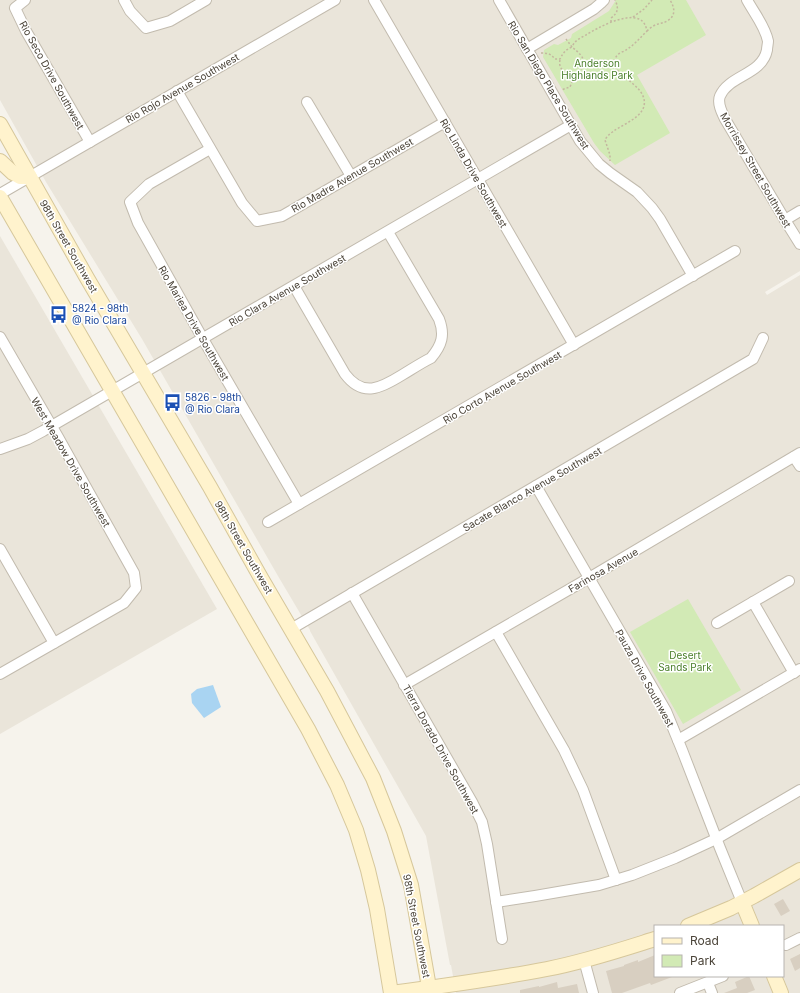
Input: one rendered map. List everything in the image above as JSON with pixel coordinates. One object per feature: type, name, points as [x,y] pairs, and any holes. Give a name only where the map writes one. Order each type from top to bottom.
[{"type":"main road","name":"98th Street Southwest","points":[[0,124],[87,278],[327,691],[373,778],[394,831],[410,885],[429,991]]},
{"type":"main road","points":[[0,161],[13,173],[20,177],[30,177]]},
{"type":"main road","points":[[0,195],[112,392],[308,729],[337,785],[356,830],[370,878],[377,909],[391,993],[429,991],[548,969],[654,939]]},
{"type":"main road","points":[[690,925],[731,908],[800,870]]},
{"type":"main road","points":[[742,902],[752,925]]},
{"type":"main road","points":[[774,977],[781,993]]},
{"type":"street","name":"Rio Seco Drive Southwest","points":[[25,0],[15,8],[26,32],[90,142]]},
{"type":"street","points":[[124,0],[130,11],[146,28],[170,21],[206,0]]},
{"type":"street","name":"Rio Rojo Avenue Southwest","points":[[0,195],[335,0]]},
{"type":"street","name":"Rio Linda Drive Southwest","points":[[374,0],[574,345]]},
{"type":"street","name":"Rio San Diego Place Southwest","points":[[499,0],[580,141],[600,164],[637,192],[652,208],[693,276]]},
{"type":"street","points":[[527,48],[594,9],[602,4],[604,0]]},
{"type":"street","name":"Morrissey Street Southwest","points":[[747,0],[765,30],[768,42],[766,54],[760,63],[752,70],[729,84],[719,97],[720,108],[725,120],[784,220],[800,244]]},
{"type":"street","points":[[177,91],[210,149]]},
{"type":"street","points":[[307,102],[351,176]]},
{"type":"street","name":"Rio Madre Avenue Southwest","points":[[210,149],[242,203],[257,221],[282,216],[444,122]]},
{"type":"street","name":"Rio Clara Avenue Southwest","points":[[0,449],[28,439],[144,374],[571,125]]},
{"type":"street","name":"Rio Mariea Drive Southwest","points":[[210,149],[149,184],[130,202],[138,223],[203,339],[300,504]]},
{"type":"street","points":[[784,220],[800,211]]},
{"type":"street","points":[[294,286],[349,380],[369,389],[378,388],[407,372],[431,358],[441,343],[443,334],[439,319],[388,232]]},
{"type":"street","name":"Rio Corto Avenue Southwest","points":[[268,522],[735,251]]},
{"type":"street","name":"West Meadow Drive Southwest","points":[[0,337],[134,572],[136,588],[124,603],[54,643]]},
{"type":"street","name":"Sacate Blanco Avenue Southwest","points":[[291,629],[753,359],[763,338]]},
{"type":"street","points":[[797,455],[800,466]]},
{"type":"street","name":"Farinosa Avenue","points":[[404,684],[589,578],[797,455]]},
{"type":"street","name":"Pauza Drive Southwest","points":[[536,486],[666,711],[742,902]]},
{"type":"street","points":[[0,674],[54,643],[1,551]]},
{"type":"street","points":[[717,623],[789,581]]},
{"type":"street","name":"Tierra Dorado Drive Southwest","points":[[352,593],[482,822],[487,844],[502,939]]},
{"type":"street","points":[[678,740],[797,671],[753,602]]},
{"type":"street","points":[[496,632],[564,750],[583,790],[616,880]]},
{"type":"street","points":[[496,902],[600,885],[632,875],[675,858],[716,839],[800,790]]},
{"type":"street","points":[[786,945],[800,938]]},
{"type":"street","points":[[584,960],[593,993]]},
{"type":"street","points":[[680,993],[721,977]]},
{"type":"street","points":[[708,983],[712,993]]},
{"type":"path","points":[[611,22],[611,18],[618,10],[615,0]]},
{"type":"path","points":[[633,17],[644,9],[652,0]]},
{"type":"path","points":[[610,161],[610,155],[605,140],[607,136],[625,125],[642,111],[644,105],[644,98],[641,92],[616,70],[613,63],[617,55],[631,47],[647,31],[657,24],[665,22],[673,15],[673,5],[670,0]]},
{"type":"path","points":[[573,76],[562,70],[559,63],[563,52],[572,47],[580,38],[611,22],[633,17],[643,22],[647,31]]},
{"type":"path","points":[[561,90],[570,87],[573,76],[580,71],[584,62],[582,56],[566,39]]},
{"type":"path","points":[[542,53],[552,55],[555,59],[560,59]]},
{"type":"shaded area","points":[[0,0],[800,0],[800,271],[765,292],[767,295],[800,275],[800,993],[456,993],[426,836],[310,630],[142,339],[46,182],[0,100]]},
{"type":"shaded area","points":[[0,236],[217,609],[0,734]]},
{"type":"green space","name":"Anderson Highlands Park","points":[[616,0],[686,0],[706,35],[637,75],[670,133],[615,165],[594,143],[543,57],[544,50],[554,44],[558,45],[571,38],[572,34],[609,11]]},
{"type":"green space","name":"Desert Sands Park","points":[[688,599],[741,690],[683,724],[630,632]]},
{"type":"water","points":[[213,685],[221,707],[204,718],[192,703],[191,694],[197,689]]},
{"type":"building","points":[[783,899],[790,911],[781,916],[774,904]]},
{"type":"building","points":[[800,954],[800,968],[795,971],[790,959]]},
{"type":"building","points":[[654,955],[654,977],[672,977],[651,985],[650,983],[622,993],[612,993],[606,971],[638,960],[638,962]]},
{"type":"building","points":[[749,977],[755,990],[747,993],[724,993],[737,988],[735,982]]},
{"type":"building","points":[[557,982],[558,988],[577,984],[579,993],[520,993],[520,990]]},
{"type":"place","name":"5824 - 98th @ Rio Clara","points":[[59,314]]},
{"type":"place","name":"5826 - 98th @ Rio Clara","points":[[172,403]]}]
